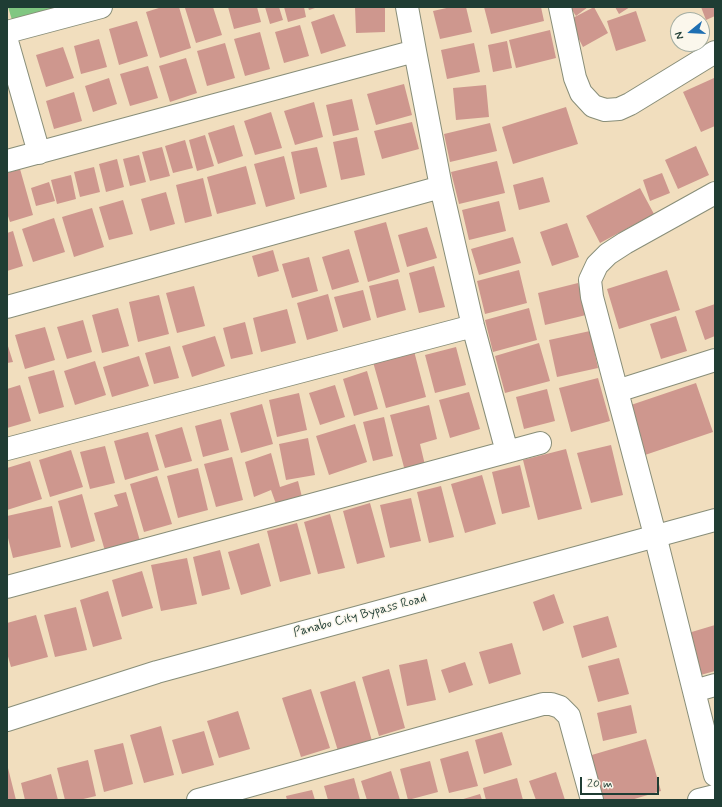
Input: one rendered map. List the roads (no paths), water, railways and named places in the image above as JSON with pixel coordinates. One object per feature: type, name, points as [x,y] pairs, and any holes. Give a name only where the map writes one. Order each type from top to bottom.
[{"type":"street","points":[[7,32],[102,7]]},
{"type":"street","points":[[407,7],[414,51],[441,187],[474,326],[507,452]]},
{"type":"street","points":[[560,7],[575,78],[581,93],[593,106],[605,110],[619,109],[630,104],[715,52]]},
{"type":"street","points":[[7,41],[39,153]]},
{"type":"street","points":[[7,161],[414,51]]},
{"type":"street","points":[[7,307],[441,187]]},
{"type":"street","points":[[715,193],[608,254],[596,265],[590,280],[592,297],[655,535],[715,775]]},
{"type":"street","points":[[7,449],[474,326]]},
{"type":"street","points":[[617,391],[715,360]]},
{"type":"street","points":[[7,587],[540,443]]},
{"type":"street","name":"Panabo City Bypass Road","points":[[7,720],[157,672],[655,535],[715,520]]},
{"type":"street","points":[[694,691],[715,685]]},
{"type":"street","points":[[198,800],[527,709],[551,704],[560,708],[569,716],[592,800]]},
{"type":"street","points":[[699,800],[715,796]]}]
